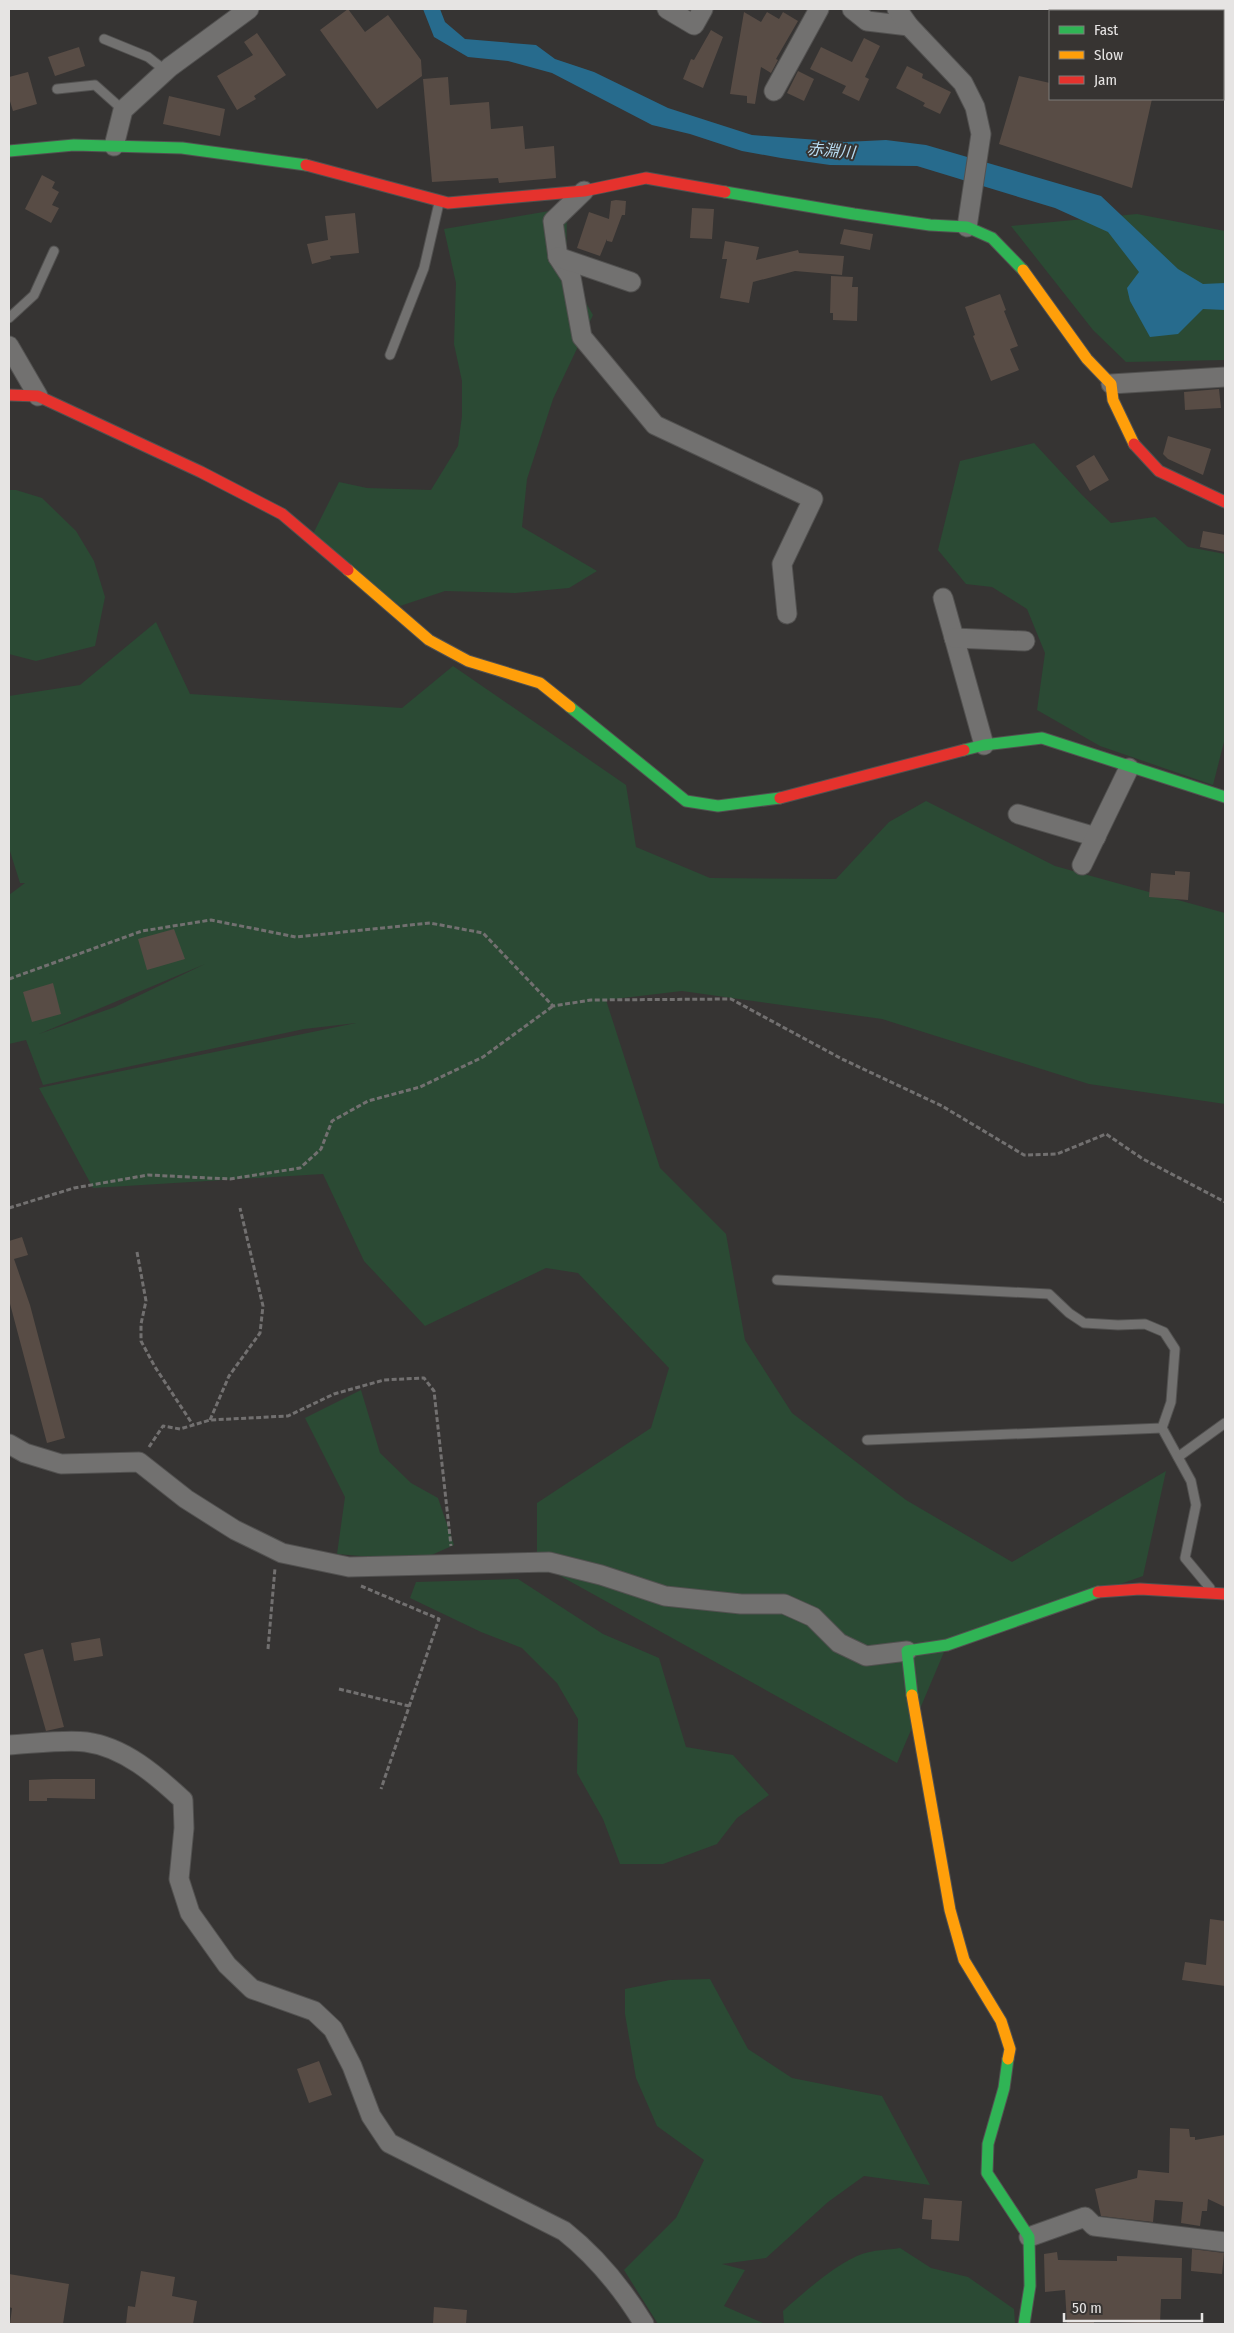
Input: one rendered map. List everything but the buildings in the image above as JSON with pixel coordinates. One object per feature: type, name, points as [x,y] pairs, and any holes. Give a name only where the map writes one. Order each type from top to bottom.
[{"type":"street","points":[[114,146],[123,110],[166,71],[249,9]]},
{"type":"street","points":[[667,9],[694,25],[703,9]]},
{"type":"street","points":[[774,91],[819,9]]},
{"type":"street","points":[[852,9],[867,21],[909,26]]},
{"type":"street","points":[[897,9],[909,26],[962,83],[975,107],[981,134],[967,227]]},
{"type":"street","points":[[9,150],[74,145],[182,148],[297,163],[448,203],[584,191],[646,178],[854,214],[930,225],[967,227],[992,238],[1023,270],[1087,359],[1111,384],[1113,400],[1137,449],[1159,472],[1225,502]]},
{"type":"street","points":[[584,191],[553,221],[558,257],[571,277],[582,337],[655,424],[813,499],[782,564],[787,614]]},
{"type":"street","points":[[558,257],[632,282]]},
{"type":"street","points":[[9,346],[38,396]]},
{"type":"street","points":[[1111,384],[1225,376]]},
{"type":"street","points":[[9,395],[38,396],[201,472],[282,514],[429,640],[468,661],[540,683],[686,801],[718,806],[791,797],[894,767],[984,745],[1042,738],[1129,768],[1225,797]]},
{"type":"street","points":[[943,598],[984,745]]},
{"type":"street","points":[[954,638],[1025,641]]},
{"type":"street","points":[[1082,865],[1129,768]]},
{"type":"street","points":[[1018,814],[1096,838]]},
{"type":"street","points":[[9,1444],[25,1453],[61,1464],[139,1462],[202,1509],[235,1530],[276,1550],[355,1566],[549,1562],[601,1575],[665,1596],[741,1604],[784,1604],[813,1617],[839,1643],[866,1656],[947,1645],[1099,1592],[1140,1589],[1220,1594]]},
{"type":"street","points":[[907,1651],[908,1669],[950,1910],[964,1960],[1001,2021],[1010,2050],[1004,2088],[988,2144],[987,2173],[1029,2237],[1030,2286],[1024,2324]]},
{"type":"street","points":[[9,1745],[86,1742],[117,1751],[156,1775],[183,1800],[184,1828],[179,1879],[190,1913],[227,1965],[252,1989],[314,2010],[333,2030],[352,2066],[370,2116],[389,2143],[564,2231],[588,2250],[621,2288],[644,2324]]},
{"type":"street","points":[[1029,2237],[1085,2217],[1094,2226],[1225,2242]]},
{"type":"lane","points":[[104,39],[148,57],[166,71]]},
{"type":"lane","points":[[57,89],[95,85],[123,110]]},
{"type":"lane","points":[[390,354],[424,268],[440,201]]},
{"type":"lane","points":[[9,318],[34,295],[54,251]]},
{"type":"lane","points":[[777,1280],[1049,1294],[1069,1313],[1084,1323],[1146,1324],[1164,1332],[1175,1349],[1171,1402],[1162,1428],[1191,1481],[1196,1505],[1185,1558],[1220,1594]]},
{"type":"lane","points":[[1178,1457],[1225,1423]]},
{"type":"lane","points":[[867,1440],[1162,1428]]},
{"type":"path","points":[[9,979],[142,931],[212,920],[296,937],[430,923],[483,932],[553,1006]]},
{"type":"path","points":[[9,1208],[74,1188],[148,1175],[230,1179],[300,1168],[321,1149],[332,1121],[368,1101],[420,1087],[483,1058],[553,1006],[591,1000],[731,999],[842,1059],[942,1106],[1024,1154],[1057,1154],[1106,1134],[1143,1159],[1225,1202]]},
{"type":"path","points":[[210,1420],[230,1376],[260,1333],[263,1306],[240,1208]]},
{"type":"path","points":[[137,1252],[146,1302],[141,1324],[141,1341],[155,1367],[193,1425]]},
{"type":"path","points":[[139,1462],[163,1426],[180,1429],[210,1420],[288,1416],[334,1394],[384,1380],[424,1378],[434,1391],[453,1564]]},
{"type":"path","points":[[268,1649],[276,1550]]},
{"type":"path","points":[[355,1566],[357,1584],[439,1619],[381,1789]]},
{"type":"path","points":[[340,1689],[409,1706]]},
{"type":"green space","points":[[567,208],[566,269],[593,315],[553,399],[527,479],[522,527],[597,571],[569,588],[515,593],[445,591],[400,606],[311,538],[339,482],[367,488],[431,490],[458,446],[462,416],[462,381],[454,344],[456,283],[444,229]]},
{"type":"green space","points":[[1137,214],[1225,231],[1225,360],[1126,362],[1093,330],[1011,226]]},
{"type":"green space","points":[[1034,443],[1111,523],[1155,517],[1188,547],[1225,554],[1225,738],[1213,785],[1100,746],[1037,710],[1045,653],[1027,609],[992,587],[966,584],[938,550],[960,461]]},
{"type":"green space","points":[[9,490],[16,490],[42,498],[76,531],[94,561],[105,597],[95,646],[36,661],[9,654]]},
{"type":"green space","points":[[156,622],[190,694],[402,708],[453,666],[626,785],[636,847],[710,878],[836,879],[889,822],[926,801],[1055,866],[1225,913],[1225,1104],[1089,1084],[882,1019],[682,991],[606,1000],[660,1168],[726,1234],[745,1340],[792,1413],[906,1500],[1012,1562],[1166,1471],[1143,1576],[947,1645],[897,1763],[537,1563],[537,1503],[651,1428],[669,1368],[578,1273],[546,1268],[425,1326],[364,1261],[323,1174],[93,1188],[39,1088],[356,1023],[304,1029],[43,1085],[26,1040],[9,1044],[9,895],[25,883],[20,883],[9,848],[9,696],[80,685]],"holes":[[[205,964],[115,1007],[39,1034]]]},
{"type":"green space","points":[[361,1390],[380,1453],[411,1483],[438,1498],[454,1545],[418,1561],[337,1554],[345,1497],[305,1418]]},
{"type":"green space","points":[[518,1579],[603,1634],[659,1658],[686,1747],[733,1755],[769,1795],[737,1818],[717,1844],[663,1864],[620,1864],[603,1819],[577,1773],[578,1719],[557,1683],[522,1648],[481,1632],[410,1598],[416,1582]]},
{"type":"green space","points":[[710,1979],[748,2049],[792,2078],[882,2096],[930,2185],[864,2176],[828,2202],[766,2258],[722,2264],[745,2270],[724,2306],[765,2324],[658,2324],[624,2270],[676,2218],[704,2160],[657,2126],[636,2078],[625,2014],[625,1989],[670,1980]]},
{"type":"green space","points":[[900,2248],[931,2268],[968,2277],[1014,2309],[1015,2324],[784,2324],[783,2311],[842,2264],[866,2253]]},
{"type":"water","name":"赤淵川","points":[[423,9],[440,9],[445,22],[465,39],[536,45],[555,59],[594,72],[668,108],[752,135],[845,142],[886,140],[926,145],[1101,196],[1178,269],[1203,284],[1225,283],[1225,310],[1203,309],[1178,334],[1150,337],[1130,301],[1127,288],[1139,272],[1108,232],[1055,208],[917,166],[830,165],[781,158],[742,151],[690,134],[652,125],[552,73],[508,61],[468,57],[434,37]]},
{"type":"traffic: fast","points":[[9,151],[74,145],[182,148],[306,165]]},
{"type":"traffic: fast","points":[[725,192],[930,225],[967,227],[992,238],[1023,270]]},
{"type":"traffic: fast","points":[[570,707],[686,801],[718,806],[780,798]]},
{"type":"traffic: fast","points":[[964,750],[984,745],[1042,738],[1225,797]]},
{"type":"traffic: fast","points":[[912,1695],[907,1651],[947,1645],[1098,1592]]},
{"type":"traffic: fast","points":[[1008,2059],[1004,2088],[988,2144],[987,2173],[1029,2237],[1030,2286],[1024,2324]]},
{"type":"traffic: slow","points":[[1023,270],[1087,359],[1111,384],[1113,400],[1134,444]]},
{"type":"traffic: slow","points":[[348,570],[429,640],[468,661],[540,683],[570,707]]},
{"type":"traffic: slow","points":[[912,1695],[950,1910],[964,1960],[1001,2021],[1010,2049],[1008,2059]]},
{"type":"traffic: jam","points":[[306,165],[448,203],[584,191],[646,178],[725,192]]},
{"type":"traffic: jam","points":[[9,395],[38,396],[201,472],[282,514],[348,570]]},
{"type":"traffic: jam","points":[[1134,444],[1159,471],[1225,502]]},
{"type":"traffic: jam","points":[[780,798],[964,750]]},
{"type":"traffic: jam","points":[[1098,1592],[1140,1589],[1225,1594]]}]
